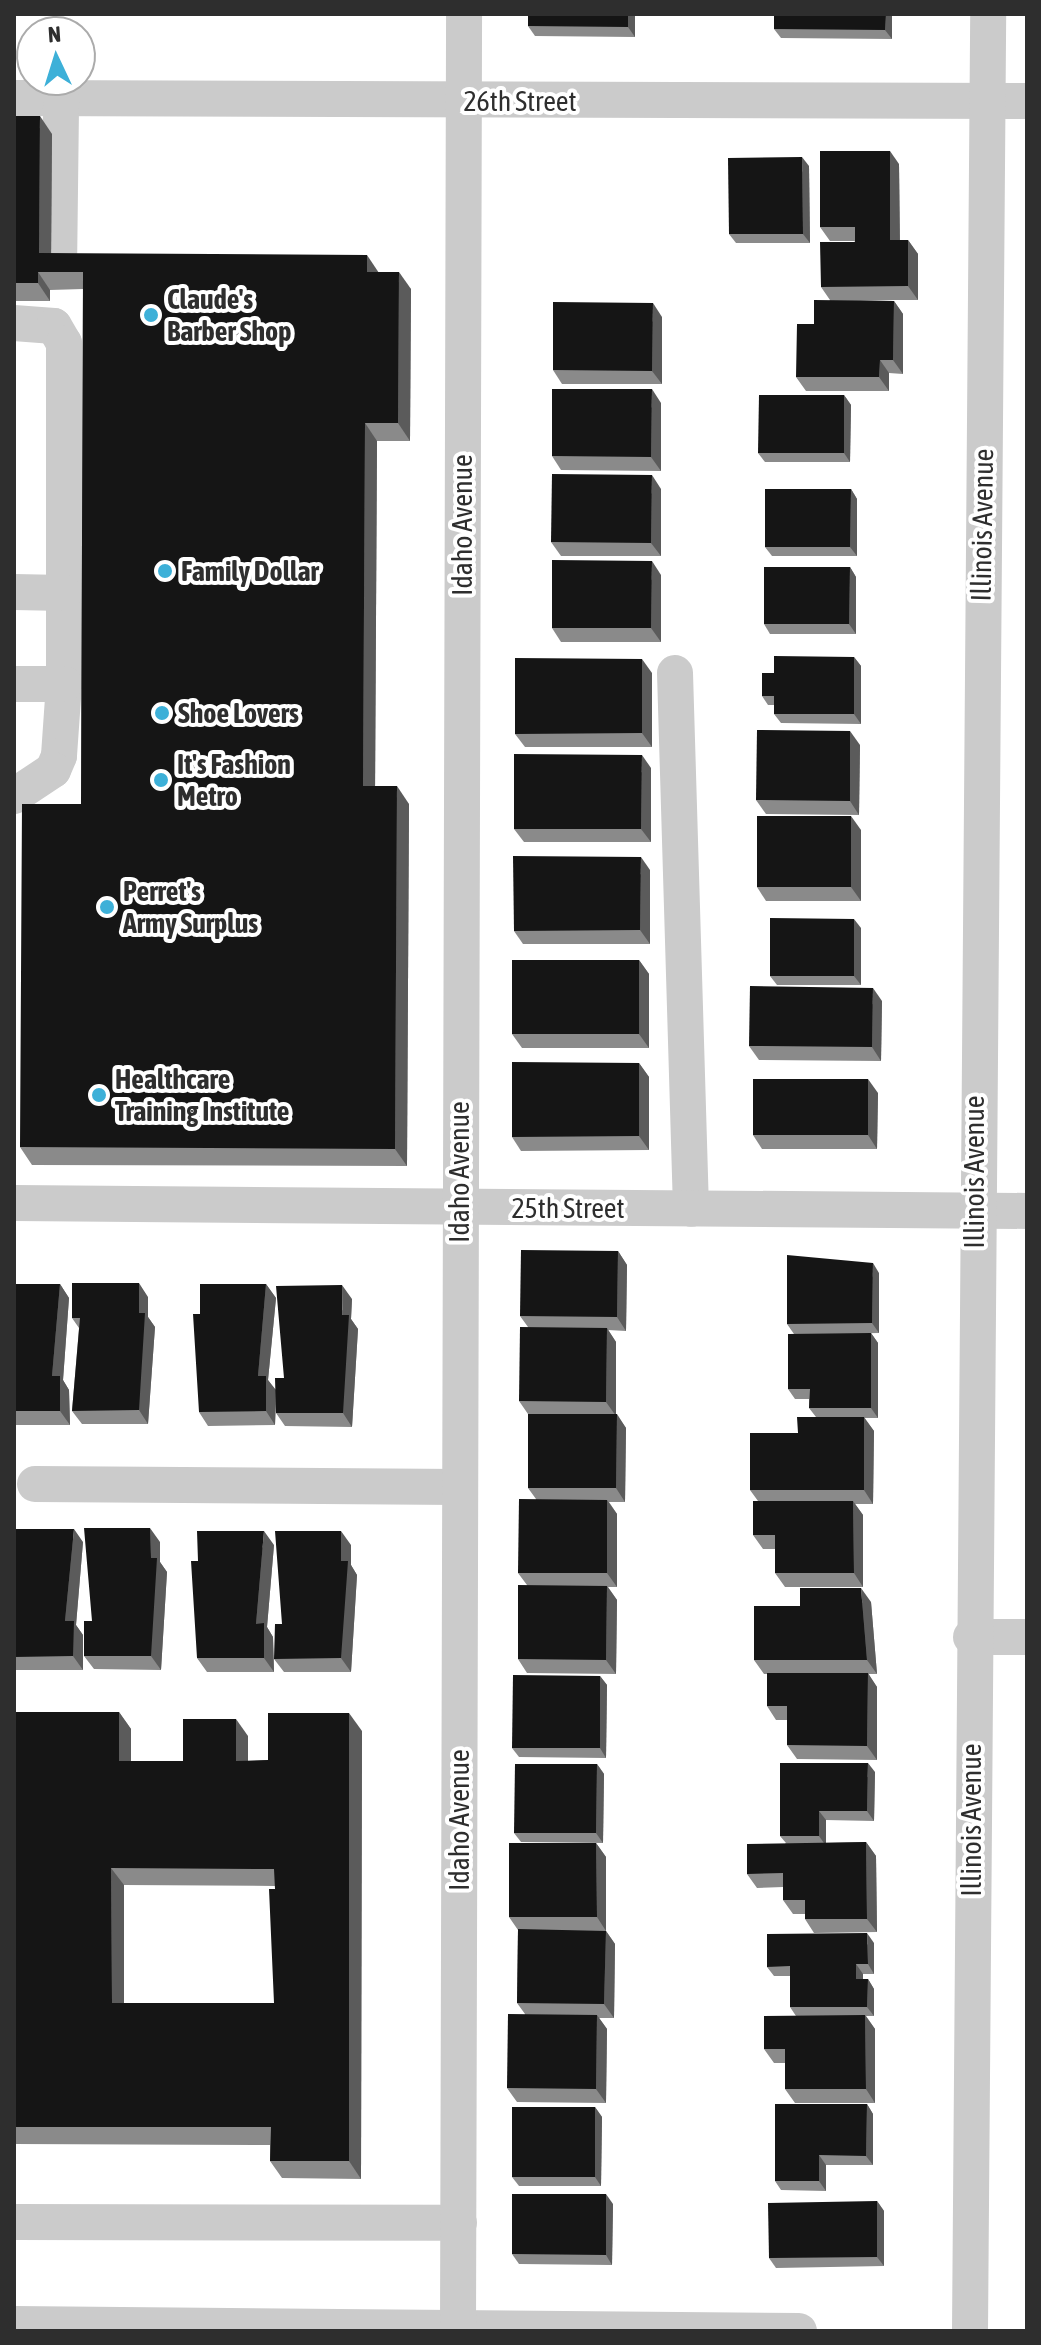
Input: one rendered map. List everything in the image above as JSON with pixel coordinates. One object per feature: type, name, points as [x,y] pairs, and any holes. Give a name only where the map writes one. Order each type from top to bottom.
[{"type":"street","name":"Idaho Avenue","points":[[458,2330],[464,14]]},
{"type":"street","name":"Illinois Avenue","points":[[970,2331],[974,1211],[988,14]]},
{"type":"street","name":"26th Street","points":[[14,98],[1027,101]]},
{"type":"street","points":[[14,796],[53,770],[59,756],[64,684],[64,593],[38,325],[59,280],[61,99]]},
{"type":"street","points":[[14,592],[64,593]]},
{"type":"street","points":[[675,673],[691,1209]]},
{"type":"street","points":[[14,684],[64,684]]},
{"type":"street","name":"25th Street","points":[[14,1203],[1027,1211]]},
{"type":"street","points":[[35,1484],[459,1487]]},
{"type":"street","points":[[971,1637],[1027,1637]]},
{"type":"street","points":[[14,2222],[459,2223]]},
{"type":"street","points":[[14,2324],[799,2331]]},
{"type":"building","points":[[528,14],[628,14],[628,27],[528,26]]},
{"type":"building","points":[[774,14],[886,14],[885,30],[774,29]]},
{"type":"building","points":[[14,116],[40,116],[39,253],[367,255],[367,272],[399,272],[398,423],[365,423],[363,786],[397,786],[395,1149],[20,1147],[22,804],[81,804],[83,272],[38,272],[38,283],[14,283]]},
{"type":"building","points":[[820,151],[890,151],[890,240],[908,240],[908,286],[821,287],[820,242],[855,242],[855,227],[820,227]]},
{"type":"building","points":[[802,157],[803,234],[729,234],[728,158]]},
{"type":"building","points":[[814,300],[894,301],[893,360],[880,360],[879,377],[796,377],[797,324],[814,324]]},
{"type":"building","points":[[553,302],[653,303],[652,371],[553,370]]},
{"type":"building","points":[[552,389],[652,389],[651,457],[552,456]]},
{"type":"building","points":[[759,395],[844,395],[844,453],[758,453]]},
{"type":"building","points":[[552,474],[652,475],[651,543],[551,542]]},
{"type":"building","points":[[765,489],[851,489],[850,547],[765,547]]},
{"type":"building","points":[[552,560],[652,561],[651,628],[552,628]]},
{"type":"building","points":[[764,567],[850,567],[849,624],[764,624]]},
{"type":"building","points":[[774,656],[854,657],[854,714],[774,714],[774,696],[762,696],[762,673],[774,673]]},
{"type":"building","points":[[515,658],[642,659],[642,733],[515,734]]},
{"type":"building","points":[[757,730],[850,731],[850,801],[756,800]]},
{"type":"building","points":[[514,754],[642,755],[641,829],[514,829]]},
{"type":"building","points":[[757,816],[851,816],[851,887],[757,887]]},
{"type":"building","points":[[513,856],[641,857],[640,930],[514,931]]},
{"type":"building","points":[[770,918],[854,919],[854,976],[770,976]]},
{"type":"building","points":[[512,960],[639,960],[639,1034],[512,1034]]},
{"type":"building","points":[[750,986],[873,988],[872,1047],[749,1046]]},
{"type":"building","points":[[512,1062],[639,1063],[639,1136],[512,1137]]},
{"type":"building","points":[[753,1079],[868,1079],[868,1135],[753,1135]]},
{"type":"building","points":[[521,1250],[618,1251],[617,1317],[520,1316]]},
{"type":"building","points":[[787,1255],[873,1263],[872,1323],[787,1324]]},
{"type":"building","points":[[72,1283],[139,1283],[139,1313],[145,1313],[139,1410],[72,1411],[80,1318],[72,1318]]},
{"type":"building","points":[[14,1284],[60,1284],[52,1376],[60,1376],[60,1411],[14,1411]]},
{"type":"building","points":[[200,1284],[266,1284],[258,1376],[266,1376],[266,1411],[199,1412],[193,1314],[200,1314]]},
{"type":"building","points":[[342,1285],[342,1315],[349,1315],[343,1413],[276,1413],[275,1378],[284,1378],[276,1286]]},
{"type":"building","points":[[520,1327],[607,1328],[606,1402],[519,1401]]},
{"type":"building","points":[[871,1333],[871,1408],[809,1408],[810,1389],[788,1389],[788,1334]]},
{"type":"building","points":[[528,1414],[617,1414],[616,1488],[528,1488]]},
{"type":"building","points":[[797,1417],[864,1417],[864,1490],[750,1490],[750,1433],[798,1433]]},
{"type":"building","points":[[519,1499],[607,1500],[607,1573],[518,1573]]},
{"type":"building","points":[[753,1501],[853,1501],[854,1573],[775,1573],[775,1535],[753,1535]]},
{"type":"building","points":[[84,1528],[150,1528],[151,1558],[157,1558],[151,1656],[84,1656],[84,1621],[92,1621]]},
{"type":"building","points":[[14,1529],[74,1529],[65,1621],[74,1621],[73,1656],[14,1657]]},
{"type":"building","points":[[197,1531],[264,1531],[256,1624],[264,1623],[264,1658],[197,1658],[191,1561],[198,1561]]},
{"type":"building","points":[[275,1531],[341,1531],[341,1561],[348,1561],[341,1658],[274,1659],[275,1624],[282,1624]]},
{"type":"building","points":[[518,1585],[607,1586],[606,1660],[518,1659]]},
{"type":"building","points":[[800,1588],[861,1588],[867,1660],[754,1660],[754,1606],[800,1606]]},
{"type":"building","points":[[767,1673],[868,1673],[867,1746],[787,1745],[787,1706],[767,1706]]},
{"type":"building","points":[[513,1675],[600,1676],[600,1748],[512,1748]]},
{"type":"building","points":[[14,1712],[119,1712],[119,1761],[183,1761],[183,1719],[236,1719],[236,1761],[268,1760],[268,1713],[349,1713],[349,2161],[270,2161],[271,2127],[14,2127]],"holes":[[[111,1868],[274,1869],[275,1889],[269,1889],[274,2003],[112,2003]]]},
{"type":"building","points":[[780,1763],[868,1763],[867,1811],[819,1811],[819,1836],[780,1836]]},
{"type":"building","points":[[515,1764],[597,1764],[596,1833],[514,1833]]},
{"type":"building","points":[[866,1842],[867,1919],[805,1919],[805,1900],[783,1900],[783,1873],[747,1874],[747,1844]]},
{"type":"building","points":[[509,1843],[596,1843],[597,1917],[509,1917]]},
{"type":"building","points":[[518,1929],[606,1931],[604,2004],[517,2003]]},
{"type":"building","points":[[867,1933],[868,1964],[856,1964],[856,1979],[868,1979],[867,2007],[790,2007],[790,1966],[767,1967],[767,1934]]},
{"type":"building","points":[[508,2014],[597,2015],[596,2089],[507,2088]]},
{"type":"building","points":[[865,2015],[866,2089],[785,2089],[785,2049],[764,2049],[764,2016]]},
{"type":"building","points":[[775,2104],[867,2104],[866,2156],[819,2155],[819,2181],[775,2181]]},
{"type":"building","points":[[512,2107],[595,2107],[595,2177],[512,2177]]},
{"type":"building","points":[[512,2194],[606,2194],[606,2255],[512,2254]]},
{"type":"building","points":[[877,2201],[877,2257],[769,2258],[768,2203]]},
{"type":"place","name":"Claude's Barber Shop","points":[[151,315]]},
{"type":"place","name":"Family Dollar","points":[[165,571]]},
{"type":"place","name":"Shoe Lovers","points":[[162,713]]},
{"type":"place","name":"It's Fashion Metro","points":[[161,780]]},
{"type":"place","name":"Perret's Army Surplus","points":[[107,907]]},
{"type":"place","name":"Healthcare Training Institute","points":[[99,1095]]}]
